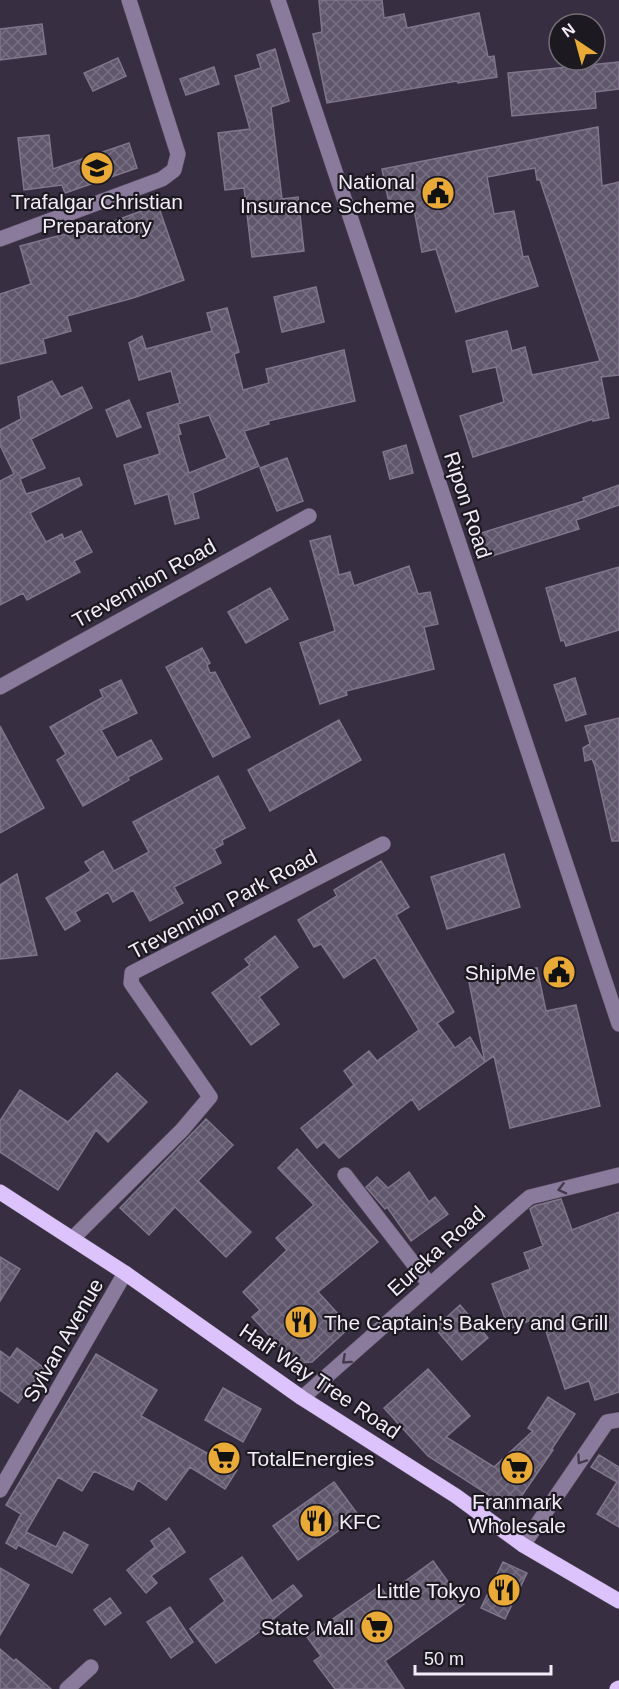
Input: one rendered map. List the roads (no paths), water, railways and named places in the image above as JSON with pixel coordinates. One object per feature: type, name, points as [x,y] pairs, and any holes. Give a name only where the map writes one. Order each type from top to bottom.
[{"type":"main road","name":"Half Way Tree Road","points":[[0,1192],[125,1273],[302,1398],[456,1496],[523,1545],[619,1601]]},
{"type":"street","points":[[0,239],[162,179],[174,170],[178,154],[129,0]]},
{"type":"street","name":"Ripon Road","points":[[278,0],[619,1024]]},
{"type":"street","name":"Trevennion Road","points":[[0,687],[309,516]]},
{"type":"street","name":"Trevennion Park Road","points":[[73,1238],[182,1130],[210,1097],[131,983],[132,973],[383,844]]},
{"type":"street","points":[[345,1175],[430,1285]]},
{"type":"street","name":"Eureka Road","points":[[302,1398],[530,1197],[619,1175]]},
{"type":"street","name":"Sylvan Avenue","points":[[0,1490],[125,1273]]},
{"type":"street","points":[[523,1545],[606,1422],[619,1420]]},
{"type":"street","points":[[67,1689],[91,1667]]},
{"type":"place","name":"Trafalgar Christian Preparatory","points":[[97,168]]},
{"type":"place","name":"National Insurance Scheme","points":[[438,193]]},
{"type":"place","name":"ShipMe","points":[[559,972]]},
{"type":"place","name":"The Captain's Bakery and Grill","points":[[301,1322]]},
{"type":"place","name":"TotalEnergies","points":[[224,1458]]},
{"type":"place","name":"Franmark Wholesale","points":[[517,1468]]},
{"type":"place","name":"KFC","points":[[316,1521]]},
{"type":"place","name":"Little Tokyo","points":[[504,1590]]},
{"type":"place","name":"State Mall","points":[[377,1627]]}]
